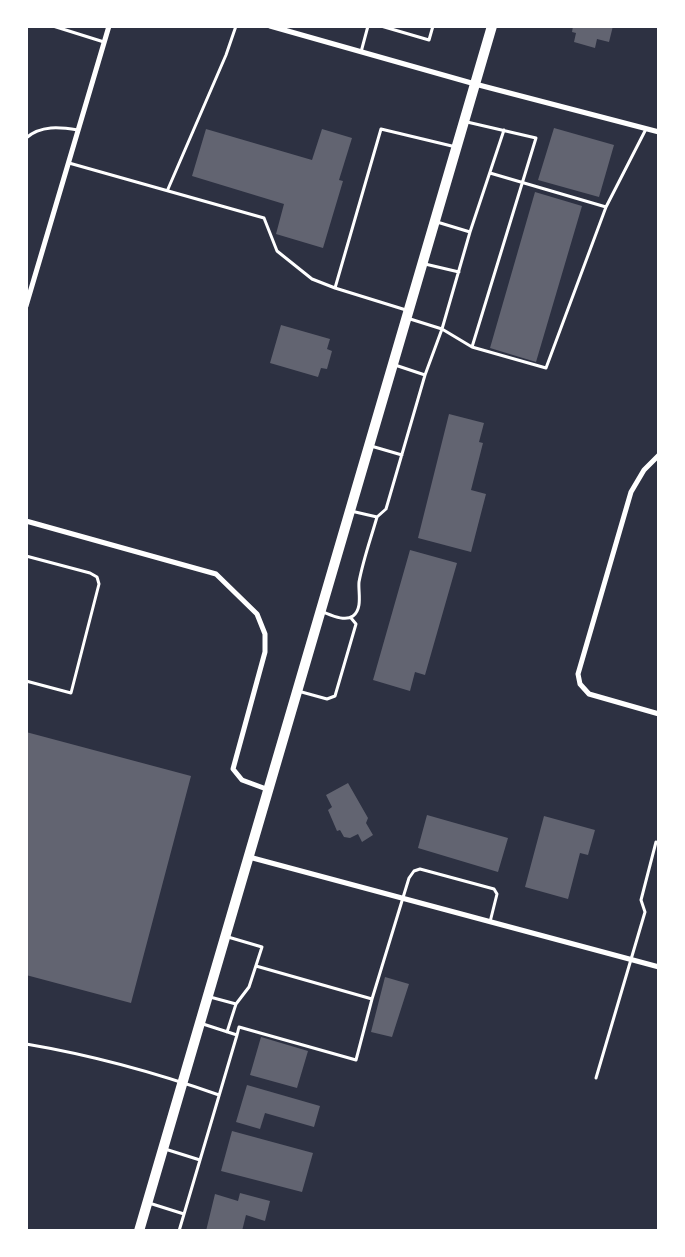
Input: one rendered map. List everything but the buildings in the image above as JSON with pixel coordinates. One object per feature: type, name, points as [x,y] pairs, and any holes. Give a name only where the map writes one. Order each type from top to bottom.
[{"type":"main road","points":[[139,1231],[492,26]]},
{"type":"street","points":[[26,306],[109,26]]},
{"type":"street","points":[[270,26],[475,84],[659,132]]},
{"type":"street","points":[[659,455],[644,470],[631,492],[578,671],[580,684],[593,695],[659,714]]},
{"type":"street","points":[[26,521],[216,574],[257,614],[265,634],[266,652],[233,769],[242,780],[269,790]]},
{"type":"street","points":[[248,857],[659,967]]},
{"type":"lane","points":[[168,190],[226,55],[236,26]]},
{"type":"lane","points":[[361,52],[368,26]]},
{"type":"lane","points":[[381,26],[429,40],[432,26]]},
{"type":"lane","points":[[52,27],[104,42]]},
{"type":"lane","points":[[464,121],[536,138],[472,347]]},
{"type":"lane","points":[[26,138],[44,129],[59,127],[78,130]]},
{"type":"lane","points":[[335,288],[381,129],[456,147]]},
{"type":"lane","points":[[68,163],[264,218],[277,251],[312,279],[407,314],[442,329],[472,347],[546,368],[606,207],[646,129]]},
{"type":"lane","points":[[351,618],[355,614],[360,598],[359,583],[377,517],[386,509],[425,375],[442,329],[470,232],[504,130]]},
{"type":"lane","points":[[490,173],[606,207]]},
{"type":"lane","points":[[435,221],[470,232]]},
{"type":"lane","points":[[422,263],[459,272]]},
{"type":"lane","points":[[393,364],[425,375]]},
{"type":"lane","points":[[369,446],[402,455]]},
{"type":"lane","points":[[350,510],[377,517]]},
{"type":"lane","points":[[26,556],[90,573],[96,577],[99,584],[71,693],[26,682]]},
{"type":"lane","points":[[298,691],[327,699],[336,696],[356,624],[351,618],[338,617],[321,611]]},
{"type":"lane","points":[[596,1078],[645,912],[642,900],[656,842]]},
{"type":"lane","points":[[179,1231],[239,1027],[356,1060],[372,999],[409,878],[414,871],[420,869],[436,872],[494,888],[497,894],[490,922]]},
{"type":"lane","points":[[225,936],[262,947],[249,988],[236,1004],[227,1032]]},
{"type":"lane","points":[[256,966],[372,999]]},
{"type":"lane","points":[[208,996],[236,1004]]},
{"type":"lane","points":[[200,1023],[236,1035]]},
{"type":"lane","points":[[26,1044],[60,1050],[182,1082],[219,1095]]},
{"type":"lane","points":[[163,1148],[200,1160]]},
{"type":"lane","points":[[147,1202],[184,1214]]}]
